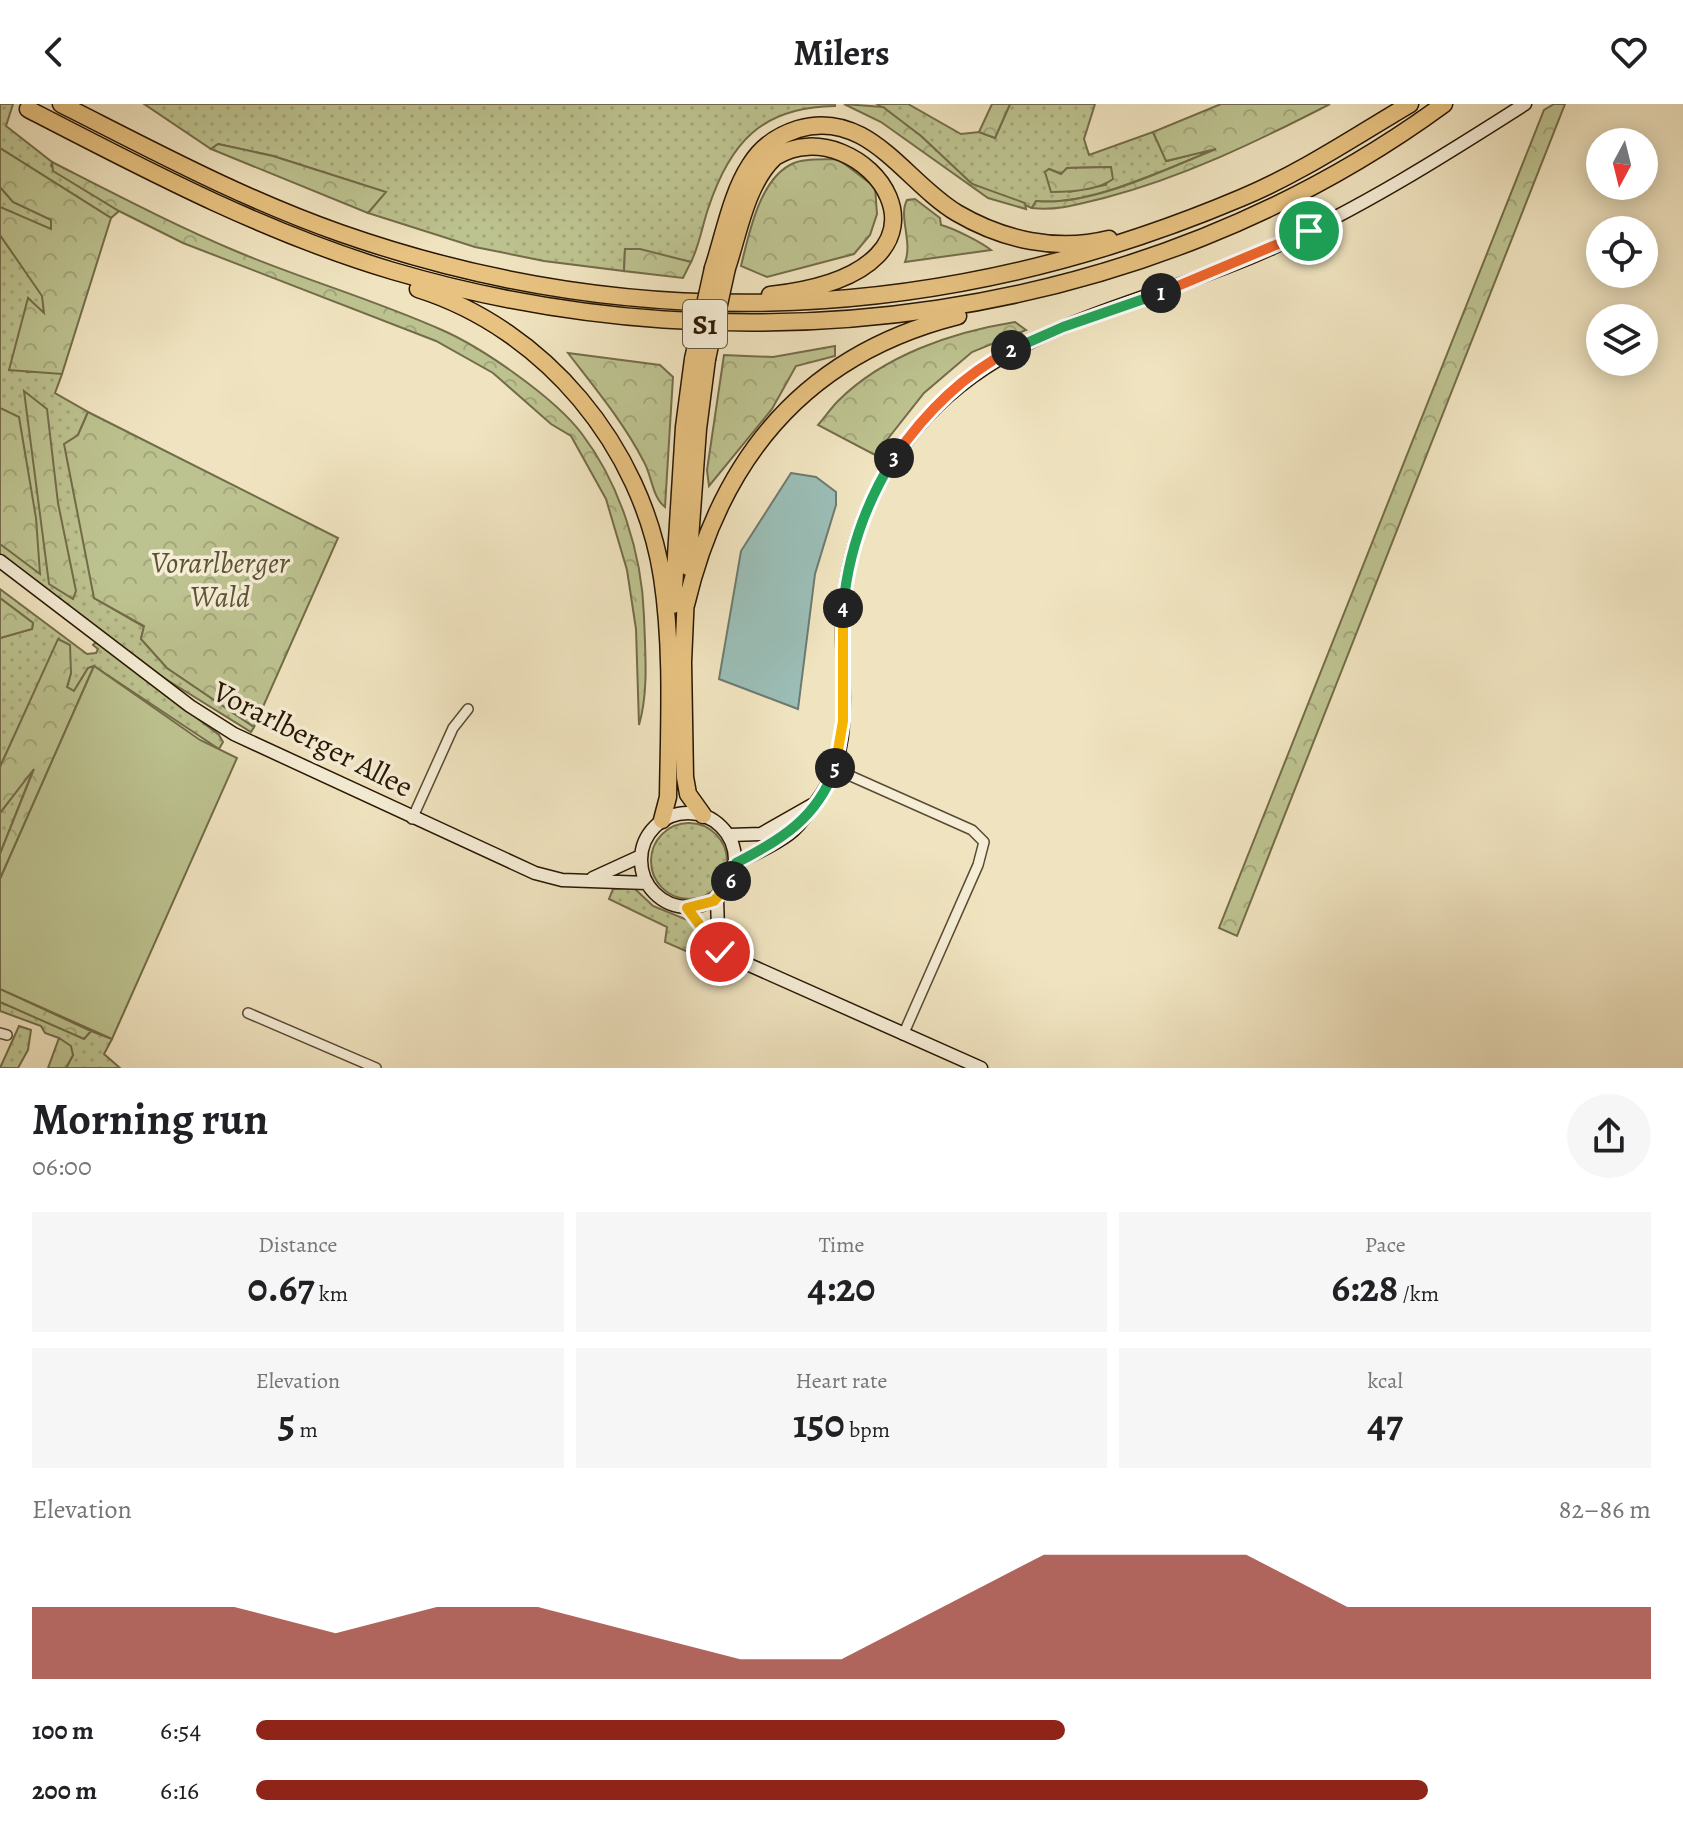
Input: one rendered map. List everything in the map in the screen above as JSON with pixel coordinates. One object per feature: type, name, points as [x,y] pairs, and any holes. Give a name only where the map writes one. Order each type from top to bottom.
[{"type":"highway","name":"S1","points":[[61,104],[276,209],[442,265],[526,284],[613,297],[732,304],[826,302],[962,285],[1041,268],[1166,228],[1244,197],[1312,164],[1410,104]]},
{"type":"highway","name":"S1","points":[[28,109],[269,227],[390,270],[522,303],[610,317],[689,323],[826,321],[914,313],[1023,294],[1169,249],[1288,198],[1377,148],[1444,104]]},
{"type":"highway","points":[[662,820],[668,797],[668,657],[684,427],[720,268],[750,165],[765,147],[785,133],[811,125],[837,126],[861,134],[881,148],[931,195],[980,225],[1009,236],[1042,243],[1076,244],[1166,228]]},
{"type":"highway","points":[[720,268],[754,187],[775,157],[791,146],[812,139],[834,140],[854,146],[871,158],[884,175],[892,198],[892,221],[885,243],[872,260],[854,273],[827,283],[785,294],[751,296],[732,304]]},
{"type":"highway","points":[[390,270],[418,289],[484,319],[530,349],[566,382],[595,417],[627,470],[655,541],[662,578],[668,657]]},
{"type":"highway","points":[[686,605],[707,531],[735,473],[764,434],[796,399],[834,368],[882,340],[1023,294]]},
{"type":"highway","points":[[700,359],[686,605],[685,777],[688,794],[703,815]]},
{"type":"main road","points":[[736,863],[787,836],[803,823],[835,769],[843,721],[843,611],[854,548],[883,476],[904,443],[937,405],[973,374],[1017,347],[1216,273],[1309,231],[1381,194],[1525,104]]},
{"type":"main road","name":"Vorarlberger Allee","points":[[0,561],[190,706],[234,734],[412,819],[535,873],[562,880],[647,883]]},
{"type":"main road","points":[[729,835],[761,834],[815,803]]},
{"type":"main road","points":[[743,962],[721,938],[716,921],[717,899],[733,878],[736,863],[729,835],[718,823],[703,815],[677,814],[662,820],[644,842],[641,856],[647,883],[657,896],[687,908],[720,952],[981,1068]]},
{"type":"main road","name":"Vorarlberger Allee","points":[[590,879],[641,856]]},
{"type":"main road","points":[[687,908],[717,899]]},
{"type":"street","points":[[412,819],[453,728],[468,709]]},
{"type":"street","points":[[835,769],[972,830],[980,835],[984,846],[903,1035]]},
{"type":"street","points":[[248,1013],[376,1068]]},
{"type":"green space","points":[[0,104],[13,104],[6,126],[52,162],[51,166],[119,211],[111,218],[0,148]]},
{"type":"green space","points":[[144,104],[835,106],[787,113],[752,133],[739,147],[717,185],[691,262],[625,249],[624,271],[544,261],[475,247],[368,213],[385,192],[273,156],[218,144],[211,149]]},
{"type":"green space","points":[[844,104],[883,107],[921,136],[972,184],[1025,203],[1026,209],[988,198],[881,122]]},
{"type":"green space","points":[[877,104],[908,104],[961,134],[979,132],[995,138],[1010,104],[1095,104],[1084,139],[1089,155],[1153,132],[1167,161],[1226,145],[1106,191],[1081,198],[1036,201],[1032,208],[972,184],[921,136]],"holes":[[[1110,167],[1106,185],[1069,192],[1049,169],[1062,174],[1067,168]]]},
{"type":"green space","points":[[992,104],[1010,104],[995,138],[979,132]]},
{"type":"green space","points":[[1221,104],[1330,104],[1247,145],[1163,180],[1077,205],[1032,208],[1036,201],[1080,198],[1128,185],[1216,149],[1166,161],[1153,132]]},
{"type":"green space","points":[[1554,104],[1565,104],[1237,936],[1219,928],[1544,110]]},
{"type":"green space","points":[[218,144],[273,156],[386,192],[368,213],[211,149]]},
{"type":"green space","points":[[0,148],[111,218],[62,374],[9,370],[28,298],[44,313],[42,296],[0,235],[0,207],[51,229],[51,220],[13,202],[0,187]]},
{"type":"green space","points":[[838,159],[875,187],[877,214],[870,235],[854,254],[767,277],[741,266],[758,207],[772,180],[782,170],[799,161]]},
{"type":"green space","points":[[52,162],[238,252],[459,338],[537,390],[570,420],[607,475],[634,544],[642,592],[645,657],[644,699],[639,725],[636,629],[627,570],[606,499],[571,436],[551,424],[493,373],[436,341],[183,243],[119,211],[53,171]]},
{"type":"green space","points":[[1111,167],[1113,179],[1099,186],[1075,191],[1051,192],[1045,172],[1049,169],[1061,174],[1067,168]]},
{"type":"green space","points":[[0,187],[13,202],[51,219],[51,230],[0,207]]},
{"type":"green space","points":[[915,199],[940,218],[941,225],[991,250],[905,262],[905,206],[907,200]]},
{"type":"green space","points":[[0,235],[43,296],[44,315],[29,299],[27,372],[51,370],[62,374],[55,393],[88,412],[78,435],[94,598],[144,627],[141,639],[167,668],[254,727],[251,732],[164,678],[0,554]]},
{"type":"green space","points":[[625,249],[640,249],[691,262],[683,278],[624,271]]},
{"type":"green space","points":[[1015,322],[1026,330],[972,352],[924,393],[875,455],[818,425],[856,385],[898,358],[944,339]]},
{"type":"green space","points":[[835,346],[835,356],[796,366],[772,409],[709,486],[707,470],[724,355],[773,357]]},
{"type":"green space","points":[[568,353],[660,365],[673,377],[665,507],[657,498],[647,468],[627,433]]},
{"type":"green space","points":[[24,391],[47,409],[58,503],[76,591],[73,599],[49,584]]},
{"type":"green space","points":[[0,408],[19,417],[36,518],[40,574],[0,544]]},
{"type":"green space","name":"Vorarlberger Wald","points":[[88,412],[338,538],[254,727],[167,668],[141,639],[144,626],[94,598],[64,444],[78,435]]},
{"type":"green space","points":[[0,589],[87,654],[96,653],[98,649],[93,645],[97,641],[219,735],[223,742],[219,749],[94,666],[88,668],[74,691],[67,687],[71,673],[59,639],[0,767],[0,638],[32,629],[33,623],[0,598]]},
{"type":"green space","points":[[0,598],[33,623],[32,629],[0,638]]},
{"type":"green space","points":[[58,639],[70,645],[71,673],[67,687],[74,691],[88,668],[94,666],[0,879],[0,854],[34,769],[0,813],[0,767]]},
{"type":"green space","points":[[94,666],[200,740],[237,758],[112,1039],[0,989],[0,879]]},
{"type":"green space","points":[[35,765],[0,854],[0,813]]},
{"type":"green space","points":[[689,823],[703,826],[716,834],[724,847],[727,861],[724,875],[716,888],[703,896],[689,899],[675,896],[662,888],[654,875],[651,861],[654,847],[662,834],[675,826]]},
{"type":"green space","points":[[634,888],[653,906],[690,921],[721,959],[722,967],[665,942],[667,927],[609,899],[613,889]]},
{"type":"green space","points":[[0,989],[91,1031],[84,1039],[0,1002]]},
{"type":"green space","points":[[0,1002],[84,1038],[91,1031],[112,1039],[104,1054],[120,1068],[66,1068],[73,1055],[59,1038],[45,1033],[41,1026],[0,1011]]},
{"type":"green space","points":[[19,1026],[31,1030],[28,1050],[18,1068],[0,1068]]},
{"type":"green space","points":[[59,1038],[71,1046],[73,1055],[66,1068],[48,1068]]},
{"type":"water","points":[[791,473],[816,477],[836,492],[836,505],[815,574],[798,709],[719,679],[741,551]]},
{"type":"route","points":[[720,952],[687,908],[717,899],[733,878],[736,863],[787,836],[803,823],[828,785],[838,759],[843,731],[842,642],[847,574],[872,497],[904,443],[937,405],[973,374],[1017,347],[1063,327],[1201,279],[1309,231]]}]
